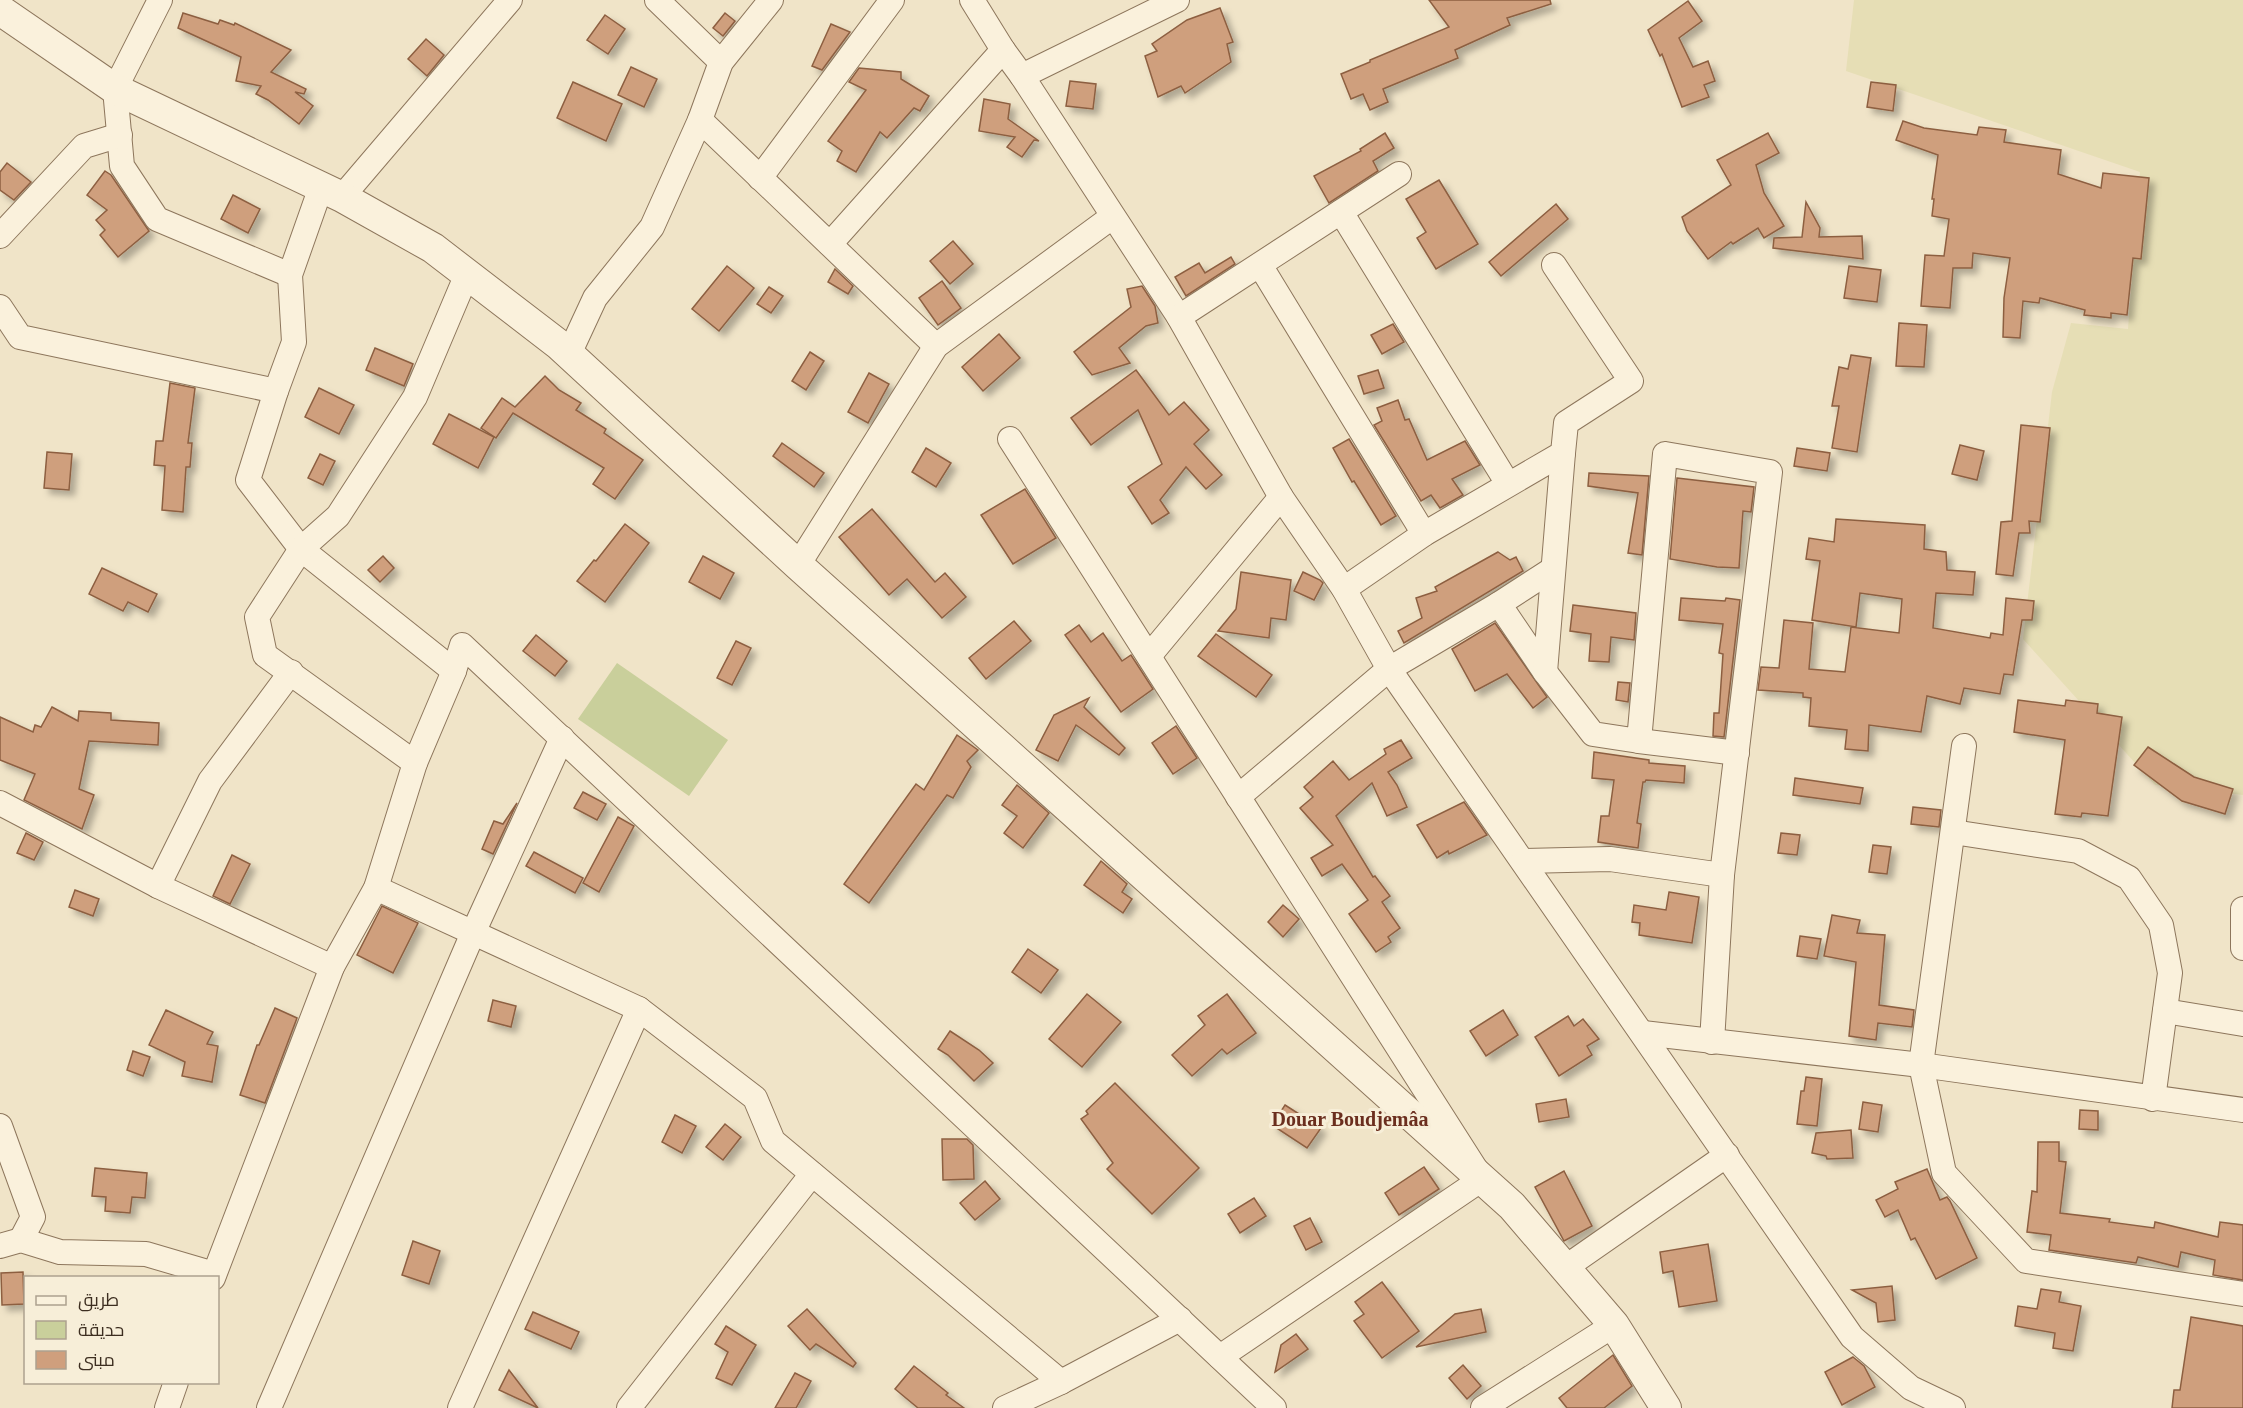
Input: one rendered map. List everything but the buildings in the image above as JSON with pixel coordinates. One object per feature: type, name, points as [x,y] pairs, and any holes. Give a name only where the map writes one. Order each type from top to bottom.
[{"type":"street","points":[[160,0],[116,89],[122,166],[157,219],[290,274]]},
{"type":"street","points":[[454,671],[301,549],[248,480],[294,342],[290,274],[332,192],[510,0]]},
{"type":"street","points":[[657,0],[721,62]]},
{"type":"street","points":[[569,354],[595,298],[652,227],[699,120],[721,62],[771,0]]},
{"type":"street","points":[[760,178],[892,0]]},
{"type":"street","points":[[972,0],[1179,317],[1281,497],[1344,589],[1389,669],[1852,1336],[1911,1388],[1953,1408]]},
{"type":"street","points":[[1022,76],[1177,0]]},
{"type":"street","points":[[0,10],[116,89],[332,192],[433,248],[569,354],[798,565],[1512,1206],[1614,1325],[1666,1408]]},
{"type":"street","points":[[830,244],[1003,50]]},
{"type":"street","points":[[699,120],[936,346]]},
{"type":"street","points":[[0,236],[84,146],[120,135]]},
{"type":"street","points":[[1179,317],[1399,174]]},
{"type":"street","points":[[1341,212],[1508,484]]},
{"type":"street","points":[[798,565],[936,346],[1112,217]]},
{"type":"street","points":[[1260,265],[1424,534]]},
{"type":"street","points":[[1545,672],[1566,423],[1632,381],[1554,265]]},
{"type":"street","points":[[415,763],[265,655],[257,617],[301,549],[338,516],[415,398],[467,274]]},
{"type":"street","points":[[0,306],[20,337],[276,391]]},
{"type":"street","points":[[1010,439],[1482,1179]]},
{"type":"street","points":[[1344,589],[1424,534],[1563,453]]},
{"type":"street","points":[[1639,741],[1665,454],[1770,472],[1722,875],[1712,1042]]},
{"type":"street","points":[[1149,656],[1281,497]]},
{"type":"street","points":[[1238,797],[1389,669],[1553,569]]},
{"type":"street","points":[[1499,604],[1545,672],[1593,734],[1737,753]]},
{"type":"street","points":[[0,1126],[33,1217],[11,1243],[60,1252],[146,1254],[214,1276],[332,967],[375,888],[415,763],[454,671],[462,645],[1274,1408]]},
{"type":"street","points":[[158,886],[210,781],[291,672]]},
{"type":"street","points":[[269,1408],[473,933],[562,738]]},
{"type":"street","points":[[1964,746],[1921,1065],[1944,1173],[2026,1261],[2243,1294]]},
{"type":"street","points":[[0,803],[158,886],[332,967]]},
{"type":"street","points":[[1953,832],[2078,851],[2129,879],[2161,925],[2170,973],[2153,1098]]},
{"type":"street","points":[[1523,861],[1610,859],[1722,875]]},
{"type":"street","points":[[375,888],[639,1009],[755,1098],[773,1141],[1061,1382]]},
{"type":"street","points":[[2243,909],[2243,948]]},
{"type":"street","points":[[460,1408],[639,1009]]},
{"type":"street","points":[[2165,1011],[2243,1024]]},
{"type":"street","points":[[1643,1033],[1921,1065],[2243,1110]]},
{"type":"street","points":[[1566,1268],[1727,1155]]},
{"type":"street","points":[[629,1408],[812,1174]]},
{"type":"street","points":[[1220,1357],[1482,1179]]},
{"type":"street","points":[[1005,1408],[1061,1382],[1180,1320]]},
{"type":"street","points":[[1483,1408],[1614,1325]]},
{"type":"street","points":[[167,1408],[176,1384]]},
{"type":"shaded area","points":[[1854,0],[2243,0],[2243,795],[2155,785],[2023,639],[2052,392],[2071,323],[2128,329],[2140,172],[1846,71]]},
{"type":"green space","points":[[617,663],[728,740],[689,796],[578,719]]},
{"type":"district","name":"Douar Boudjemâa","points":[[1350,1119]]}]
